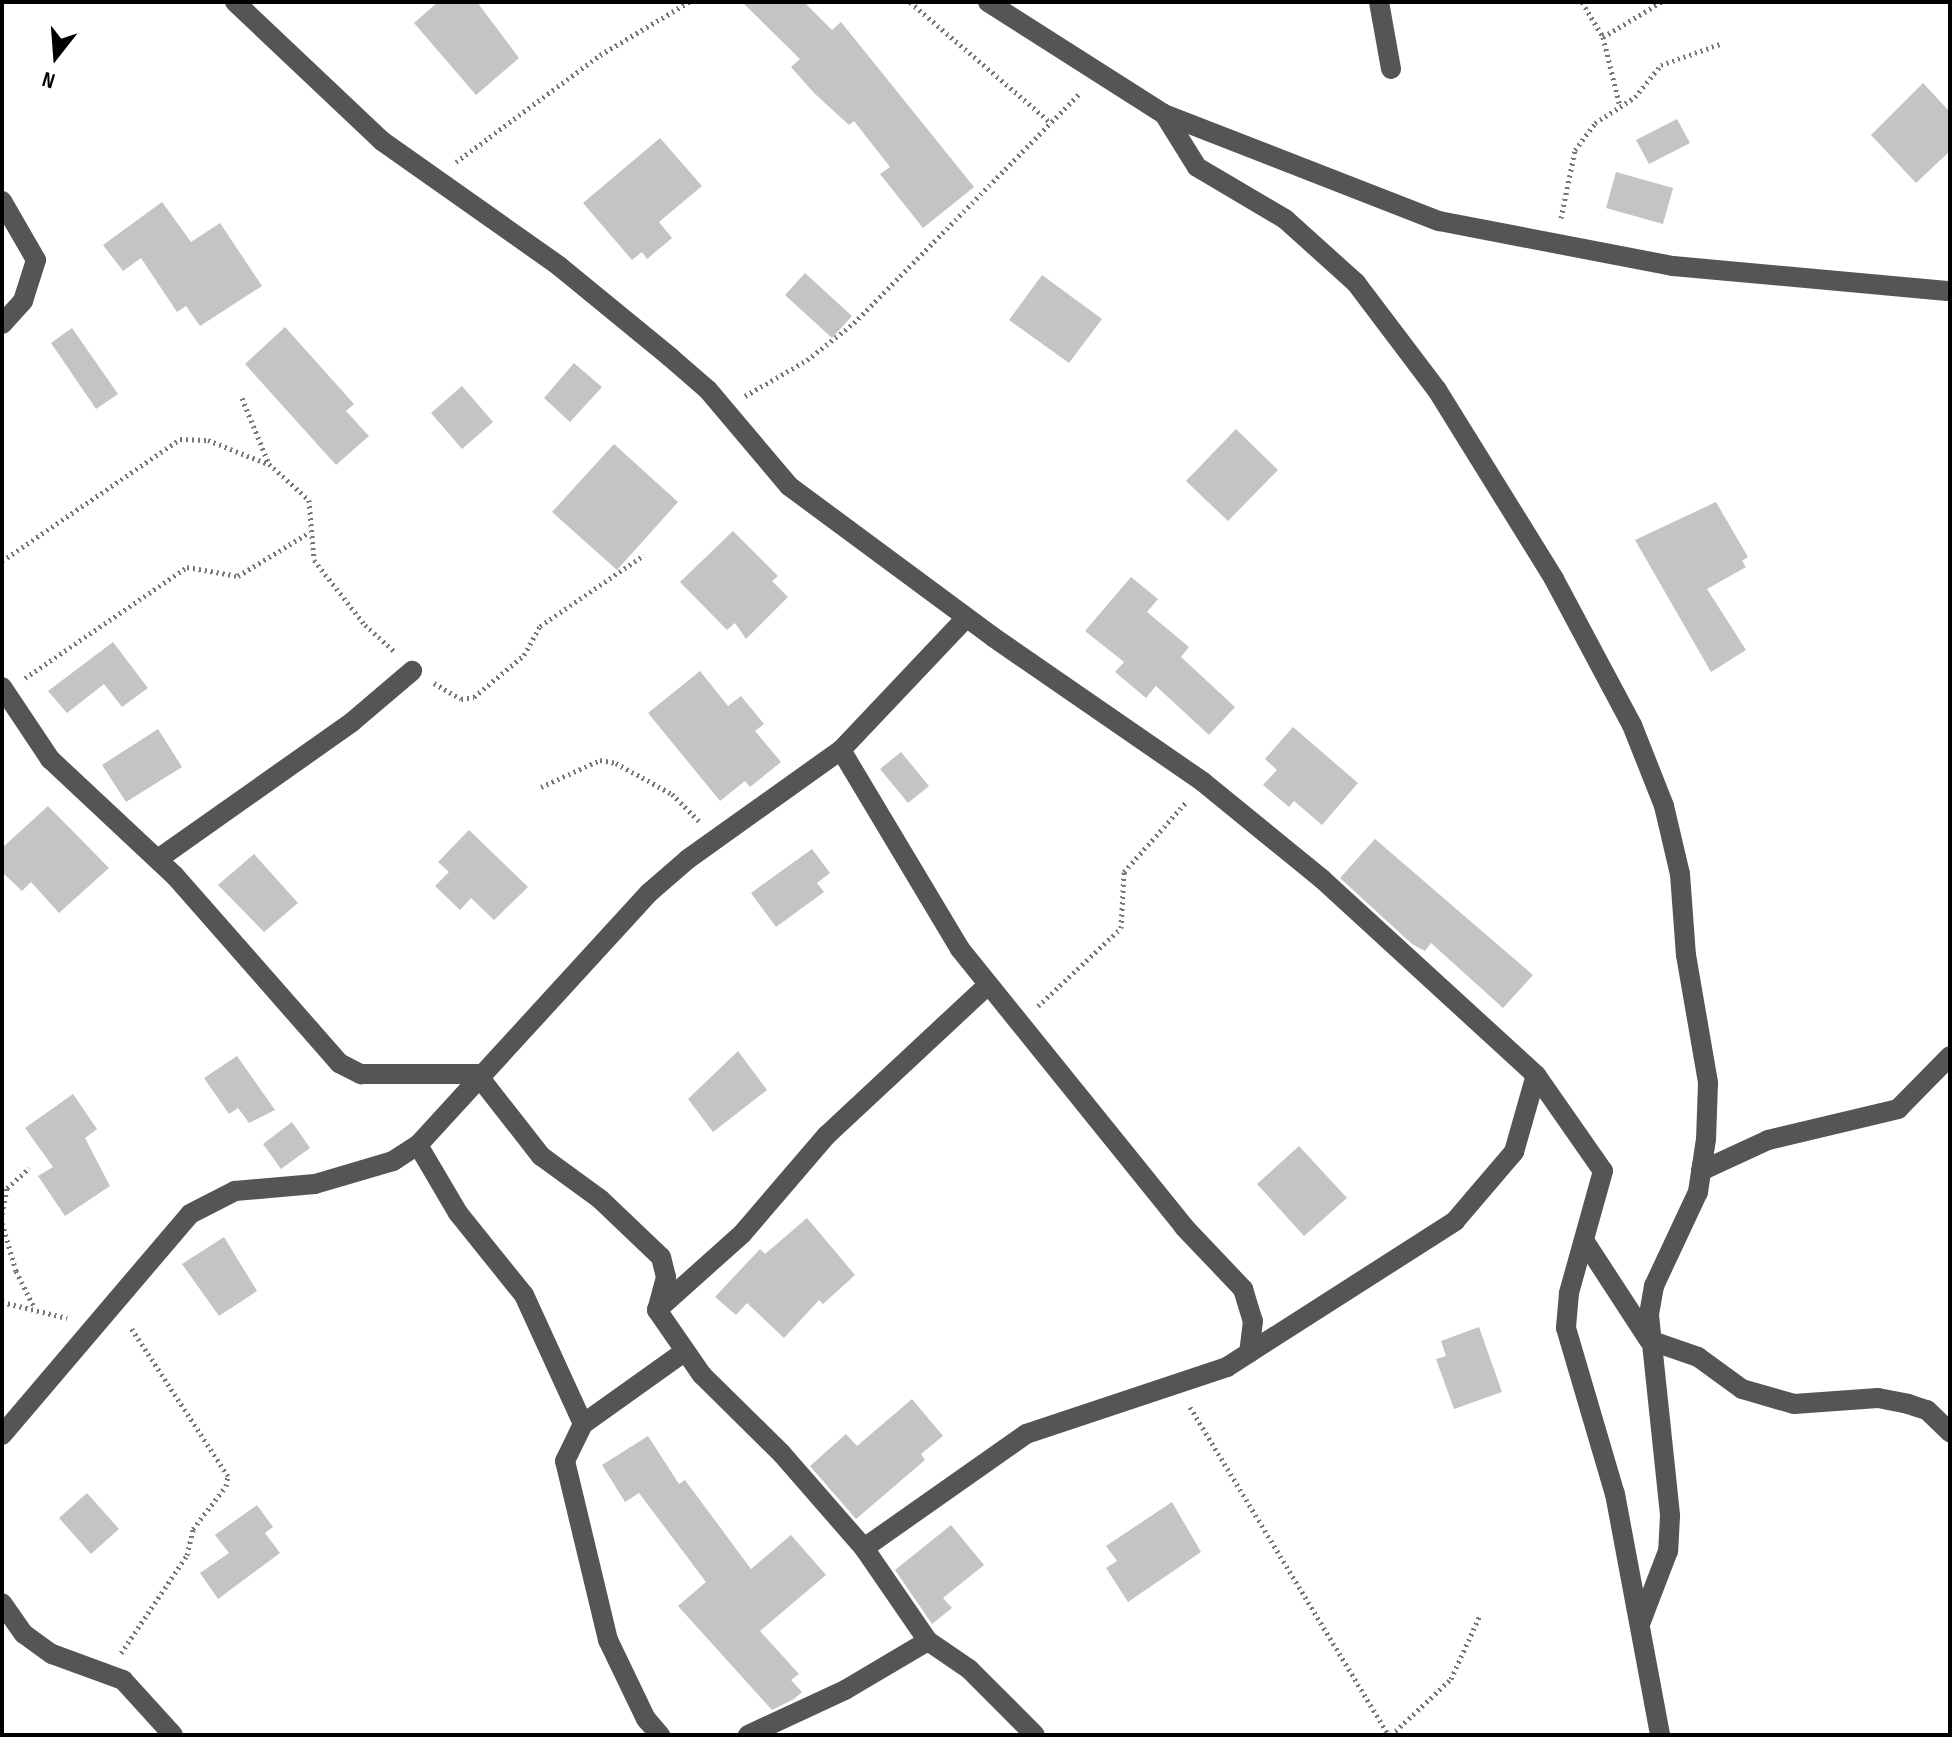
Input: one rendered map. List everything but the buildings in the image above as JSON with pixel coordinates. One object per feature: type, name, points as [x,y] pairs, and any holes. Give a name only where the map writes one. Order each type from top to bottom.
[{"type":"street","points":[[235,2],[382,141],[559,266],[679,365],[718,404],[789,486],[966,618],[1203,782],[1322,879],[1536,1075],[1603,1171],[1569,1293],[1566,1328],[1615,1494],[1660,1735]]},
{"type":"street","points":[[988,2],[1164,114],[1439,221],[1555,247],[1673,266],[1950,291]]},
{"type":"street","points":[[1379,2],[1391,69]]},
{"type":"street","points":[[1164,114],[1197,167],[1285,219],[1356,283],[1437,390],[1554,579],[1632,725],[1664,806],[1680,874],[1686,955],[1708,1083],[1698,1192],[1654,1286],[1649,1340],[1670,1516],[1668,1551],[1640,1624]]},
{"type":"street","points":[[2,201],[36,260],[23,301],[2,324]]},
{"type":"street","points":[[2,1435],[190,1214],[216,1197],[315,1184],[393,1161],[418,1145],[650,892],[716,839],[841,750],[966,618]]},
{"type":"street","points":[[158,859],[352,722],[412,671]]},
{"type":"street","points":[[6,700],[50,759],[158,859],[339,1063],[361,1074],[482,1076]]},
{"type":"street","points":[[841,750],[960,949],[1184,1227],[1243,1289],[1253,1321],[1249,1353]]},
{"type":"street","points":[[657,1310],[742,1234],[827,1135],[988,985]]},
{"type":"street","points":[[1701,1171],[1768,1140],[1898,1109],[1950,1056]]},
{"type":"street","points":[[864,1548],[1026,1434],[1177,1386],[1249,1353],[1470,1208],[1514,1152],[1536,1075]]},
{"type":"street","points":[[482,1076],[541,1156],[600,1199],[661,1257],[666,1277],[657,1310],[684,1352],[864,1548],[928,1641],[969,1669],[1035,1735]]},
{"type":"street","points":[[418,1145],[458,1213],[524,1295],[583,1424]]},
{"type":"street","points":[[1585,1242],[1649,1340],[1698,1357],[1754,1395],[1826,1405],[1878,1398],[1927,1410],[1950,1432]]},
{"type":"street","points":[[660,1735],[646,1719],[608,1640],[578,1533],[565,1461],[583,1424],[684,1352]]},
{"type":"street","points":[[2,1603],[35,1643],[123,1680],[173,1735]]},
{"type":"street","points":[[748,1735],[845,1690],[928,1641]]},
{"type":"path","points":[[433,179],[600,55],[689,2]]},
{"type":"path","points":[[910,2],[1051,123]]},
{"type":"path","points":[[1582,2],[1603,37],[1620,107]]},
{"type":"path","points":[[1603,37],[1661,2]]},
{"type":"path","points":[[1555,247],[1575,150],[1595,123],[1620,107],[1661,65],[1720,44]]},
{"type":"path","points":[[718,404],[749,395],[795,367],[854,323],[1098,73]]},
{"type":"path","points":[[242,398],[269,464]]},
{"type":"path","points":[[2,561],[180,439],[208,440],[269,464],[309,500],[314,560],[365,625],[412,671],[461,699],[474,697],[524,655],[540,626],[644,555]]},
{"type":"path","points":[[6,700],[187,567],[238,576],[311,531]]},
{"type":"path","points":[[541,787],[600,760],[616,763],[672,794],[716,839]]},
{"type":"path","points":[[1020,1025],[1121,928],[1124,872],[1203,782]]},
{"type":"path","points":[[2,1214],[7,1188],[29,1168]]},
{"type":"path","points":[[2,1223],[16,1271],[34,1307]]},
{"type":"path","points":[[106,1674],[187,1555],[193,1529],[226,1486],[228,1476],[115,1301]]},
{"type":"path","points":[[2,1302],[34,1307],[93,1326]]},
{"type":"path","points":[[1177,1386],[1390,1735],[1451,1679],[1480,1615]]}]
